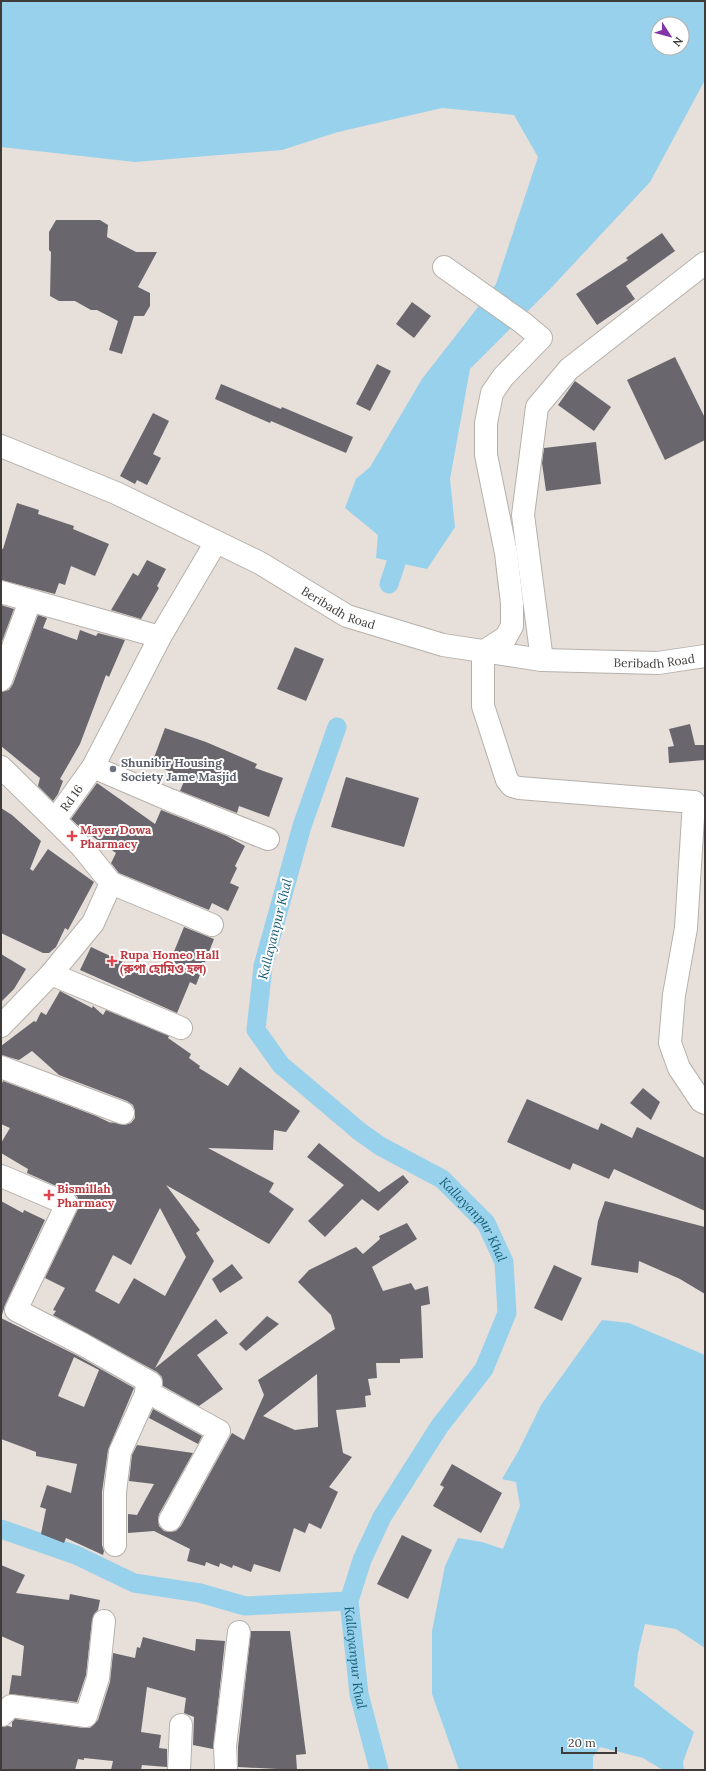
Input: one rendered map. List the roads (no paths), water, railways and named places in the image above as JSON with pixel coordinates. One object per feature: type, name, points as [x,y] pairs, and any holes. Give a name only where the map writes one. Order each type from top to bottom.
[{"type":"main road","points":[[542,660],[523,515],[538,407],[569,369],[705,263]]},
{"type":"main road","points":[[444,267],[523,323],[541,338],[502,377],[492,393],[486,423],[486,455],[506,553],[512,603],[512,626],[506,637],[483,652],[483,706],[507,780],[512,786],[526,789],[700,802],[686,928],[674,995],[670,1043],[680,1068],[701,1101],[705,1103]]},
{"type":"main road","name":"Beribadh Road","points":[[1,446],[116,493],[260,563],[347,616],[443,645],[542,660],[658,664],[705,656]]},
{"type":"main road","name":"Rd 16","points":[[111,883],[82,847],[55,820],[93,767],[160,637],[216,542]]},
{"type":"main road","points":[[1,592],[160,637]]},
{"type":"main road","points":[[1,680],[30,601]]},
{"type":"main road","points":[[93,767],[170,800],[268,839]]},
{"type":"main road","points":[[1,768],[55,820]]},
{"type":"main road","points":[[1,1026],[51,974],[93,923],[111,883],[212,925]]},
{"type":"main road","points":[[51,974],[181,1028]]},
{"type":"main road","points":[[1,1067],[123,1113]]},
{"type":"main road","points":[[1,1176],[68,1204],[16,1310],[82,1344],[151,1383],[120,1452],[115,1492],[115,1545]]},
{"type":"main road","points":[[146,1392],[220,1431],[170,1520]]},
{"type":"main road","points":[[1,1714],[2,1715],[11,1706],[86,1716],[98,1678],[104,1621]]},
{"type":"main road","points":[[226,1770],[225,1746],[239,1632]]},
{"type":"main road","points":[[179,1770],[181,1725]]},
{"type":"water","points":[[1,1],[705,1],[705,80],[650,182],[551,288],[470,369],[450,479],[455,527],[427,569],[376,558],[378,535],[345,508],[356,479],[370,467],[422,379],[496,284],[538,157],[514,115],[442,108],[338,132],[282,150],[135,162],[1,147]]},
{"type":"water","points":[[602,1320],[629,1323],[705,1355],[705,1648],[676,1629],[645,1624],[638,1653],[634,1686],[694,1732],[683,1762],[684,1770],[663,1770],[643,1758],[600,1747],[593,1757],[593,1770],[459,1770],[432,1694],[432,1631],[445,1566],[458,1538],[482,1542],[503,1549],[520,1506],[516,1482],[502,1479],[519,1450],[541,1405]]},
{"type":"waterway","name":"Kallayanpur Khal","points":[[389,584],[396,563]]},
{"type":"waterway","name":"Kallayanpur Khal","points":[[337,727],[302,826],[263,966],[256,1030],[281,1065],[359,1131],[380,1146],[442,1179],[486,1223],[504,1262],[507,1313],[484,1369],[439,1427],[382,1517],[362,1560],[349,1601],[359,1694],[379,1770]]},
{"type":"waterway","points":[[1,1529],[76,1555],[134,1583],[200,1593],[245,1606],[349,1601]]},
{"type":"place","name":"Shunibir Housing Society Jame Masjid","points":[[113,769]]},
{"type":"place","name":"Mayer Dowa Pharmacy","points":[[72,836]]},
{"type":"place","name":"Rupa Homeo Hall (রুপা হোমিও হল)","points":[[112,961]]},
{"type":"place","name":"Bismillah Pharmacy","points":[[49,1195]]}]
